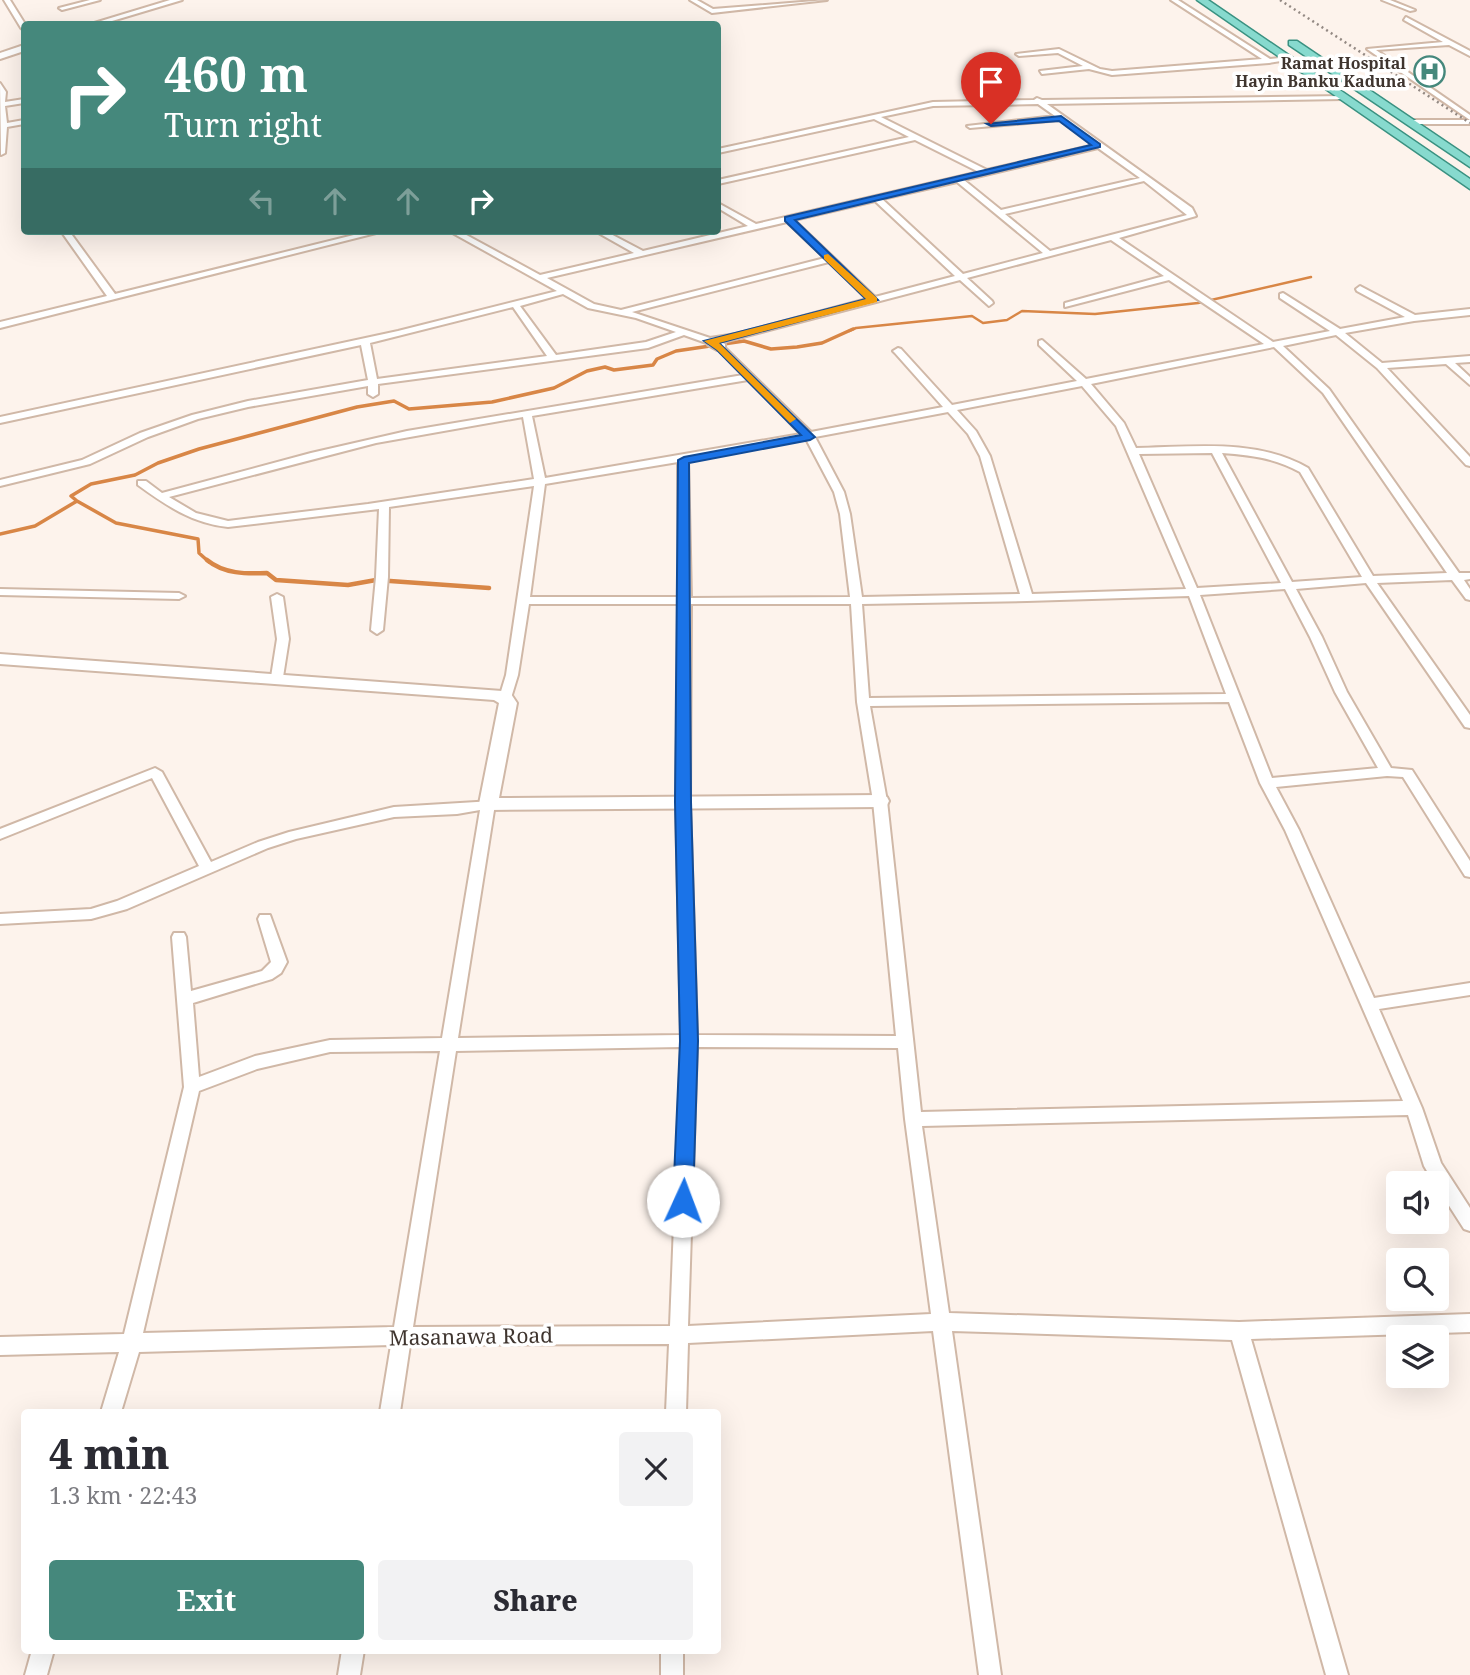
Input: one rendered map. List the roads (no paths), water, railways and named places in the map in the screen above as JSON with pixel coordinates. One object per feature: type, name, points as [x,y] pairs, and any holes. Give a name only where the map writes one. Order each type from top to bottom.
[{"type":"main road","points":[[1202,0],[1468,182]]},
{"type":"main road","points":[[1279,33],[1470,163]]},
{"type":"street","points":[[7,0],[21,23]]},
{"type":"street","points":[[60,0],[62,10],[97,0]]},
{"type":"street","points":[[105,21],[178,0]]},
{"type":"street","points":[[127,21],[188,0]]},
{"type":"street","points":[[693,0],[712,11],[824,0]]},
{"type":"street","points":[[1174,0],[1269,61]]},
{"type":"street","points":[[1385,0],[1412,10]]},
{"type":"street","points":[[1406,19],[1470,54]]},
{"type":"street","points":[[1450,43],[1370,50],[1470,120]]},
{"type":"street","points":[[0,54],[21,48]]},
{"type":"street","points":[[1019,54],[1059,51],[1089,67],[1112,73],[1290,60]]},
{"type":"street","points":[[1042,72],[1089,67]]},
{"type":"street","points":[[0,85],[3,93],[1,153]]},
{"type":"street","points":[[721,150],[933,104],[1037,100],[1343,97]]},
{"type":"street","points":[[714,343],[1192,216],[1189,209],[1037,100]]},
{"type":"street","points":[[2,104],[21,101]]},
{"type":"street","points":[[873,116],[985,172]]},
{"type":"street","points":[[970,126],[1061,118]]},
{"type":"street","points":[[1410,122],[1470,120]]},
{"type":"street","points":[[2,126],[21,123]]},
{"type":"street","points":[[721,181],[914,138]]},
{"type":"street","points":[[721,235],[1098,146]]},
{"type":"street","points":[[957,178],[1049,254]]},
{"type":"street","points":[[999,213],[1144,179]]},
{"type":"street","points":[[876,198],[989,303]]},
{"type":"street","points":[[721,207],[755,227]]},
{"type":"street","points":[[789,219],[873,300]]},
{"type":"street","points":[[68,235],[113,298]]},
{"type":"street","points":[[0,325],[362,235]]},
{"type":"street","points":[[460,235],[591,306],[619,312],[714,343],[810,437],[839,492],[845,514],[856,600],[863,702],[880,801],[913,1119],[990,1675]]},
{"type":"street","points":[[606,235],[641,253]]},
{"type":"street","points":[[538,278],[720,235]]},
{"type":"street","points":[[1112,237],[1274,345],[1326,391],[1470,597]]},
{"type":"street","points":[[619,312],[830,259]]},
{"type":"street","points":[[1068,306],[1170,277]]},
{"type":"street","points":[[1360,289],[1414,318]]},
{"type":"street","points":[[0,420],[365,341],[563,292]]},
{"type":"street","points":[[1283,296],[1338,332],[1380,366],[1470,463]]},
{"type":"street","points":[[515,304],[554,357]]},
{"type":"street","points":[[142,483],[189,517],[212,524],[384,507],[684,460],[1338,332],[1414,318],[1470,312]]},
{"type":"street","points":[[0,483],[86,462],[144,435],[195,417],[248,404],[373,382],[648,345],[685,332]]},
{"type":"street","points":[[365,341],[373,394]]},
{"type":"street","points":[[1042,343],[1085,383],[1121,425],[1193,592],[1267,783],[1292,830],[1414,1108],[1433,1166],[1470,1223]]},
{"type":"street","points":[[898,351],[972,433],[985,456],[1027,598]]},
{"type":"street","points":[[1380,366],[1470,359]]},
{"type":"street","points":[[1447,360],[1470,382]]},
{"type":"street","points":[[161,496],[346,447],[408,434],[656,396],[747,377]]},
{"type":"street","points":[[505,698],[512,675],[540,481],[527,415]]},
{"type":"street","points":[[1133,450],[1261,452],[1281,456],[1304,470],[1370,581],[1470,724]]},
{"type":"street","points":[[1216,451],[1289,586],[1341,692],[1387,772]]},
{"type":"street","points":[[676,1409],[689,1041],[683,802],[684,460]]},
{"type":"street","points":[[377,630],[382,581],[384,507]]},
{"type":"street","points":[[524,600],[1027,598],[1193,592],[1470,576]]},
{"type":"street","points":[[0,592],[179,596]]},
{"type":"street","points":[[277,597],[283,639],[277,677]]},
{"type":"street","points":[[0,659],[496,695],[505,698],[508,703],[488,804],[390,1409]]},
{"type":"street","points":[[863,702],[1233,698]]},
{"type":"street","points":[[0,834],[155,772],[208,870]]},
{"type":"street","points":[[1267,783],[1387,772],[1407,773],[1470,872]]},
{"type":"street","points":[[0,919],[91,914],[122,905],[263,845],[394,811],[457,809],[488,804],[880,801]]},
{"type":"street","points":[[185,999],[267,975],[276,969],[279,962],[265,919]]},
{"type":"street","points":[[112,1409],[131,1345],[191,1087],[179,937]]},
{"type":"street","points":[[1368,1005],[1470,989]]},
{"type":"street","points":[[191,1087],[255,1063],[330,1046],[689,1041],[904,1042]]},
{"type":"street","points":[[913,1119],[1414,1108]]},
{"type":"street","name":"Masanawa Road","points":[[0,1346],[131,1345],[402,1336],[677,1335],[942,1322],[1239,1331],[1470,1323]]},
{"type":"street","points":[[1239,1331],[1337,1675]]},
{"type":"street","points":[[36,1675],[42,1654]]},
{"type":"street","points":[[349,1675],[352,1654]]},
{"type":"street","points":[[672,1654],[672,1675]]},
{"type":"waterway","points":[[849,331],[856,328],[972,316],[983,323],[1007,320],[1022,311],[1095,314],[1198,303],[1311,277]]},
{"type":"waterway","points":[[77,501],[71,496],[91,484],[135,475],[158,463],[199,449],[357,407],[394,401],[409,409],[492,402],[554,388],[587,371],[605,367],[614,370],[653,365],[657,359],[676,351],[744,341],[771,349],[797,347],[822,343],[853,329]]},
{"type":"waterway","points":[[0,534],[35,526],[77,501]]},
{"type":"waterway","points":[[77,501],[116,523],[198,539],[199,553],[209,562]]},
{"type":"waterway","points":[[207,560],[228,571],[267,573],[276,580],[348,585],[376,580],[489,588]]},
{"type":"railway","points":[[1280,0],[1470,123]]},
{"type":"place","name":"Ramat Hospital Hayin Banku Kaduna","points":[[1429,72]]}]
